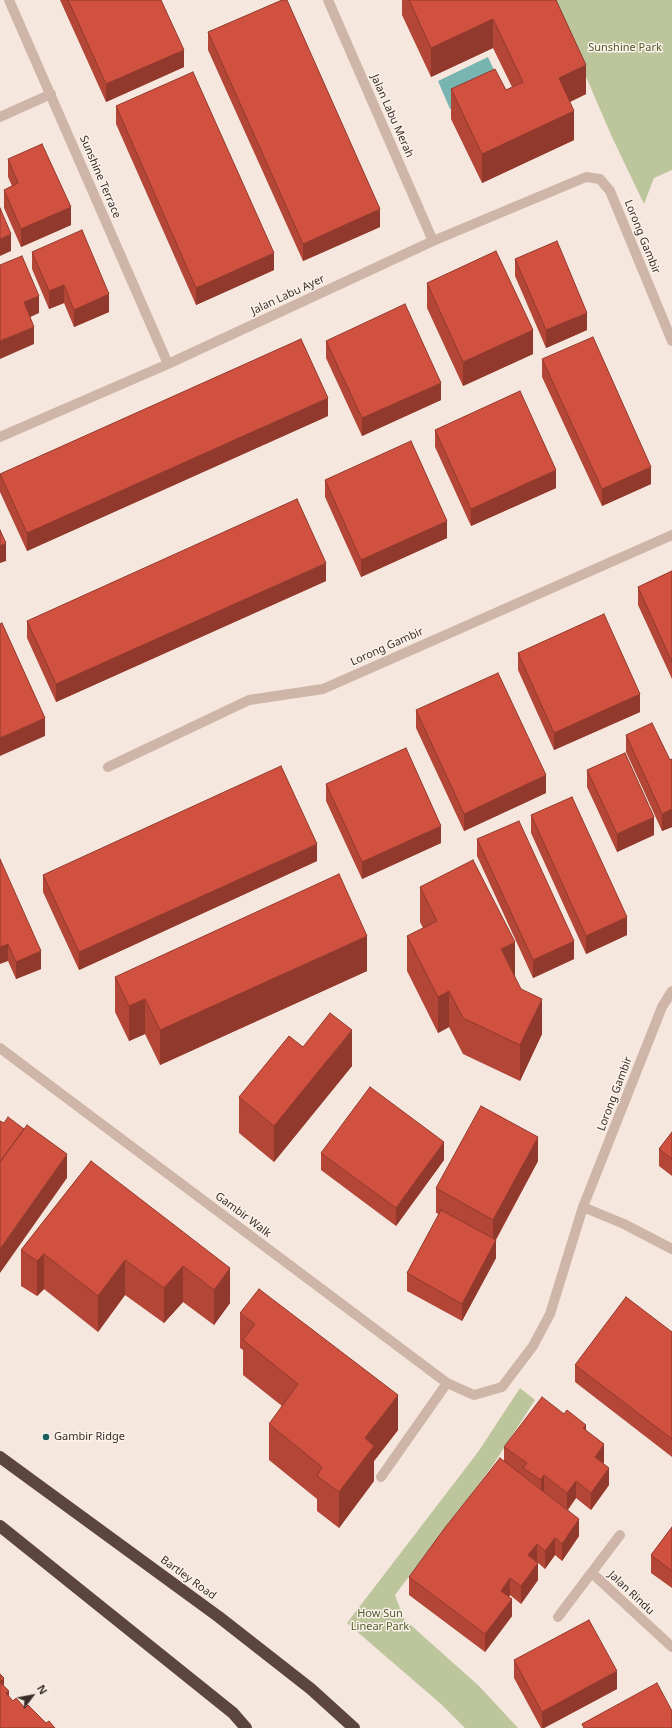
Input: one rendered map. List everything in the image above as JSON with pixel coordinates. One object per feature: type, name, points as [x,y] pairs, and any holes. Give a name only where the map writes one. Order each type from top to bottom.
[{"type":"highway","name":"Bartley Road","points":[[0,1457],[219,1617],[311,1689],[354,1728]]},
{"type":"highway","points":[[0,1526],[234,1713],[246,1728]]},
{"type":"street","name":"Sunshine Terrace","points":[[9,0],[168,364]]},
{"type":"street","name":"Jalan Labu Merah","points":[[328,0],[433,241]]},
{"type":"street","points":[[0,117],[51,94]]},
{"type":"street","name":"Jalan Labu Ayer","points":[[0,437],[168,364],[433,241],[586,177]]},
{"type":"street","name":"Lorong Gambir","points":[[586,177],[600,179],[610,191],[672,341]]},
{"type":"street","name":"Lorong Gambir","points":[[108,767],[249,700],[323,689],[672,535]]},
{"type":"street","name":"Lorong Gambir","points":[[474,1395],[502,1387],[533,1346],[550,1314],[582,1207],[662,1007],[672,991]]},
{"type":"street","name":"Gambir Walk","points":[[0,1048],[447,1383],[474,1395]]},
{"type":"street","points":[[582,1207],[624,1224],[672,1249]]},
{"type":"street","points":[[381,1477],[447,1383]]},
{"type":"street","name":"Jalan Rindu","points":[[558,1617],[620,1535]]},
{"type":"street","name":"Jalan Rindu","points":[[592,1573],[672,1647]]},
{"type":"green space","name":"Sunshine Park","points":[[553,0],[672,0],[672,170],[654,178],[644,204],[612,137]]},
{"type":"green space","name":"How Sun Linear Park","points":[[520,1388],[535,1400],[493,1465],[395,1595],[404,1619],[479,1686],[518,1728],[465,1728],[441,1704],[347,1623],[478,1452]]},
{"type":"water","points":[[488,57],[501,85],[450,109],[438,81]]},
{"type":"building","points":[[68,0],[161,0],[184,50],[106,84]]},
{"type":"building","points":[[282,0],[287,0],[380,209],[303,244],[208,32]]},
{"type":"building","points":[[409,0],[556,0],[586,65],[559,78],[574,111],[482,154],[451,89],[495,69],[506,90],[523,82],[493,19],[431,48]]},
{"type":"building","points":[[193,72],[274,253],[196,288],[116,106]]},
{"type":"building","points":[[42,144],[71,207],[21,229],[4,190],[18,183],[8,159]]},
{"type":"building","points":[[0,208],[11,234],[0,239]]},
{"type":"building","points":[[82,230],[109,294],[74,310],[64,285],[49,291],[32,252]]},
{"type":"building","points":[[557,241],[587,313],[546,330],[515,259]]},
{"type":"building","points":[[496,251],[533,330],[463,362],[427,283]]},
{"type":"building","points":[[22,256],[39,296],[24,302],[34,327],[0,341],[0,265]]},
{"type":"building","points":[[405,304],[441,383],[362,418],[326,341]]},
{"type":"building","points":[[593,337],[651,467],[602,489],[542,359]]},
{"type":"building","points":[[301,339],[328,398],[27,533],[0,474]]},
{"type":"building","points":[[520,391],[556,470],[471,509],[435,430]]},
{"type":"building","points":[[411,441],[447,521],[361,560],[325,480]]},
{"type":"building","points":[[297,499],[326,563],[56,684],[27,621]]},
{"type":"building","points":[[0,530],[6,543],[0,546]]},
{"type":"building","points":[[672,571],[672,662],[638,587]]},
{"type":"building","points":[[604,614],[640,694],[554,733],[518,653]]},
{"type":"building","points":[[2,623],[45,718],[0,738],[0,624]]},
{"type":"building","points":[[498,673],[546,775],[464,814],[416,710]]},
{"type":"building","points":[[652,723],[670,760],[672,759],[672,809],[662,814],[626,735]]},
{"type":"building","points":[[406,748],[441,826],[362,862],[326,784]]},
{"type":"building","points":[[625,753],[654,817],[617,834],[587,770]]},
{"type":"building","points":[[281,766],[317,844],[79,952],[43,875]]},
{"type":"building","points":[[572,797],[627,917],[586,936],[531,815]]},
{"type":"building","points":[[519,821],[574,941],[533,960],[477,839]]},
{"type":"building","points":[[0,859],[41,951],[16,962],[8,944],[0,947]]},
{"type":"building","points":[[473,860],[515,942],[501,949],[521,989],[542,999],[520,1045],[463,1018],[449,991],[438,997],[407,936],[437,921],[420,887]]},
{"type":"building","points":[[339,874],[367,936],[160,1030],[145,999],[129,1006],[115,977]]},
{"type":"building","points":[[330,1013],[352,1030],[274,1126],[239,1097],[289,1036],[303,1047]]},
{"type":"building","points":[[370,1087],[444,1142],[396,1208],[321,1153]]},
{"type":"building","points":[[481,1106],[538,1137],[493,1220],[436,1188]]},
{"type":"building","points":[[8,1117],[24,1129],[0,1162],[0,1121],[4,1123]]},
{"type":"building","points":[[27,1125],[67,1154],[0,1249],[0,1162]]},
{"type":"building","points":[[672,1132],[672,1159],[659,1149]]},
{"type":"building","points":[[91,1161],[230,1268],[214,1290],[183,1266],[164,1288],[125,1260],[98,1296],[44,1254],[37,1261],[21,1250]]},
{"type":"building","points":[[441,1210],[496,1240],[462,1304],[407,1273]]},
{"type":"building","points":[[259,1289],[398,1395],[365,1438],[374,1446],[339,1492],[317,1476],[322,1467],[269,1424],[298,1384],[243,1340],[255,1324],[240,1313]]},
{"type":"building","points":[[626,1297],[672,1332],[672,1439],[575,1365]]},
{"type":"building","points":[[542,1397],[564,1414],[567,1410],[586,1425],[583,1428],[604,1444],[595,1457],[609,1468],[591,1493],[576,1481],[567,1493],[544,1475],[541,1480],[523,1468],[527,1463],[504,1447]]},
{"type":"building","points":[[500,1458],[579,1519],[562,1544],[555,1538],[545,1551],[537,1544],[528,1555],[538,1563],[521,1586],[510,1578],[501,1591],[512,1599],[485,1634],[409,1577],[444,1529]]},
{"type":"building","points":[[672,1527],[672,1571],[651,1555]]},
{"type":"building","points":[[589,1620],[617,1671],[542,1712],[514,1660]]},
{"type":"building","points":[[0,1674],[4,1678],[0,1682]]},
{"type":"building","points":[[0,1682],[9,1691],[6,1693],[13,1701],[16,1698],[25,1708],[28,1705],[46,1723],[49,1721],[55,1728],[0,1728]]},
{"type":"building","points":[[657,1683],[672,1711],[672,1728],[584,1728],[582,1724]]},
{"type":"place","name":"Gambir Ridge","points":[[46,1437]]}]
